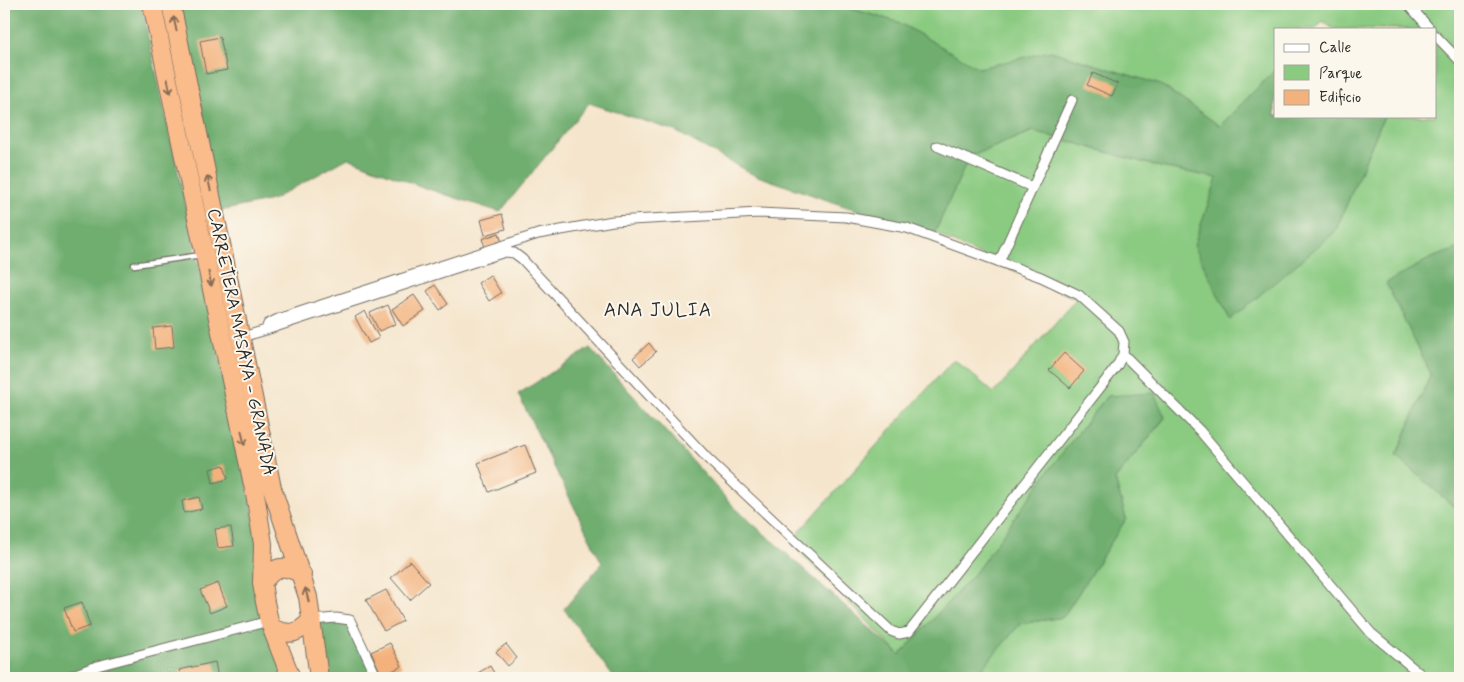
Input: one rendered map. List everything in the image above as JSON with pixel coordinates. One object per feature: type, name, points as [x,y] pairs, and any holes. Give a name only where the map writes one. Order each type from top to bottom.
[{"type":"highway","name":"CARRETERA MASAYA - GRANADA","points":[[152,4],[256,499],[263,544],[262,583],[271,624],[291,678]]},
{"type":"highway","name":"CARRETERA MASAYA - GRANADA","points":[[171,4],[272,488],[302,574],[312,620],[319,678]]},
{"type":"highway","points":[[262,583],[272,572],[281,567],[289,568],[302,574]]},
{"type":"highway","points":[[271,624],[282,633],[292,634],[302,630],[312,620]]},
{"type":"street","points":[[1408,4],[1429,28]]},
{"type":"street","points":[[1436,36],[1460,61]]},
{"type":"street","points":[[999,262],[1072,100]]},
{"type":"street","points":[[938,146],[1032,187]]},
{"type":"street","points":[[242,337],[266,330],[505,252],[514,253],[522,259],[708,459],[891,631],[899,634],[910,632],[1111,374],[1123,354],[1124,342],[1119,331],[1079,295],[1041,277],[907,228],[846,217],[759,213],[613,221],[538,234],[278,319],[268,324],[266,330]]},
{"type":"street","points":[[1123,354],[1200,431],[1371,633],[1425,678]]},
{"type":"street","points":[[312,620],[336,618],[350,620],[377,678]]},
{"type":"street","points":[[65,678],[98,666],[271,624]]},
{"type":"lane","points":[[134,265],[205,254]]},
{"type":"green space","points":[[4,4],[141,4],[253,511],[269,621],[291,678],[4,678]]},
{"type":"green space","points":[[171,4],[833,4],[898,22],[979,68],[1051,51],[1161,85],[1220,126],[1274,71],[1274,118],[1383,118],[1335,232],[1230,320],[1194,245],[1217,178],[1156,166],[1033,131],[969,157],[935,232],[847,207],[752,174],[675,131],[589,103],[500,212],[425,188],[348,158],[272,200],[215,212]]},
{"type":"green space","points":[[833,4],[1460,4],[1460,248],[1431,258],[1387,284],[1431,374],[1396,456],[1460,512],[1460,678],[974,678],[1020,624],[1063,617],[1126,519],[1115,479],[1165,418],[1107,396],[1049,470],[975,573],[900,655],[790,542],[954,359],[994,393],[1076,299],[952,242],[935,232],[969,157],[1033,131],[1156,166],[1218,178],[1194,245],[1335,232],[1383,118],[1436,118],[1436,28],[1332,28],[1323,21],[1317,28],[1274,28],[1274,71],[1220,126],[1161,85],[1051,51],[979,69],[898,22]]},
{"type":"green space","points":[[1460,248],[1460,512],[1396,456],[1431,374],[1386,283],[1431,258]]},
{"type":"green space","points":[[590,348],[734,507],[900,655],[975,573],[1049,470],[1107,396],[1154,393],[1165,417],[1115,479],[1126,519],[1063,617],[1020,624],[974,678],[614,678],[564,609],[602,563],[518,394]]},
{"type":"green space","points":[[312,620],[350,620],[377,678],[319,678]]},
{"type":"building","points":[[220,37],[227,70],[206,74],[200,41]]},
{"type":"building","points":[[1093,73],[1118,84],[1112,96],[1087,85]]},
{"type":"building","points":[[502,214],[506,229],[485,235],[481,220]]},
{"type":"building","points":[[499,233],[502,243],[486,249],[482,239]]},
{"type":"building","points":[[490,275],[501,293],[489,301],[478,283]]},
{"type":"building","points":[[435,285],[448,304],[440,310],[427,291]]},
{"type":"building","points":[[414,295],[425,311],[403,326],[392,309]]},
{"type":"building","points":[[388,305],[396,324],[379,331],[370,313]]},
{"type":"building","points":[[365,311],[379,338],[369,343],[355,317]]},
{"type":"building","points":[[172,326],[174,347],[155,349],[153,328]]},
{"type":"building","points":[[649,343],[656,352],[640,366],[633,358]]},
{"type":"building","points":[[1064,353],[1084,371],[1070,388],[1049,370]]},
{"type":"building","points":[[525,445],[536,473],[489,492],[478,463]]},
{"type":"building","points":[[224,465],[228,479],[213,483],[210,469]]},
{"type":"building","points":[[199,497],[202,509],[184,513],[182,501]]},
{"type":"building","points":[[231,527],[234,546],[218,548],[215,529]]},
{"type":"building","points":[[410,561],[429,583],[410,600],[391,578]]},
{"type":"building","points":[[218,583],[227,606],[210,613],[200,590]]},
{"type":"building","points":[[386,590],[403,621],[384,631],[366,600]]},
{"type":"building","points":[[82,602],[90,626],[73,632],[64,608]]},
{"type":"building","points":[[390,643],[402,666],[382,676],[371,652]]},
{"type":"building","points":[[506,644],[517,658],[508,666],[496,652]]},
{"type":"building","points":[[215,662],[218,678],[181,678],[179,670]]},
{"type":"building","points":[[490,666],[497,678],[478,678],[476,674]]},
{"type":"district","name":"ANA JULIA","points":[[658,309]]}]
